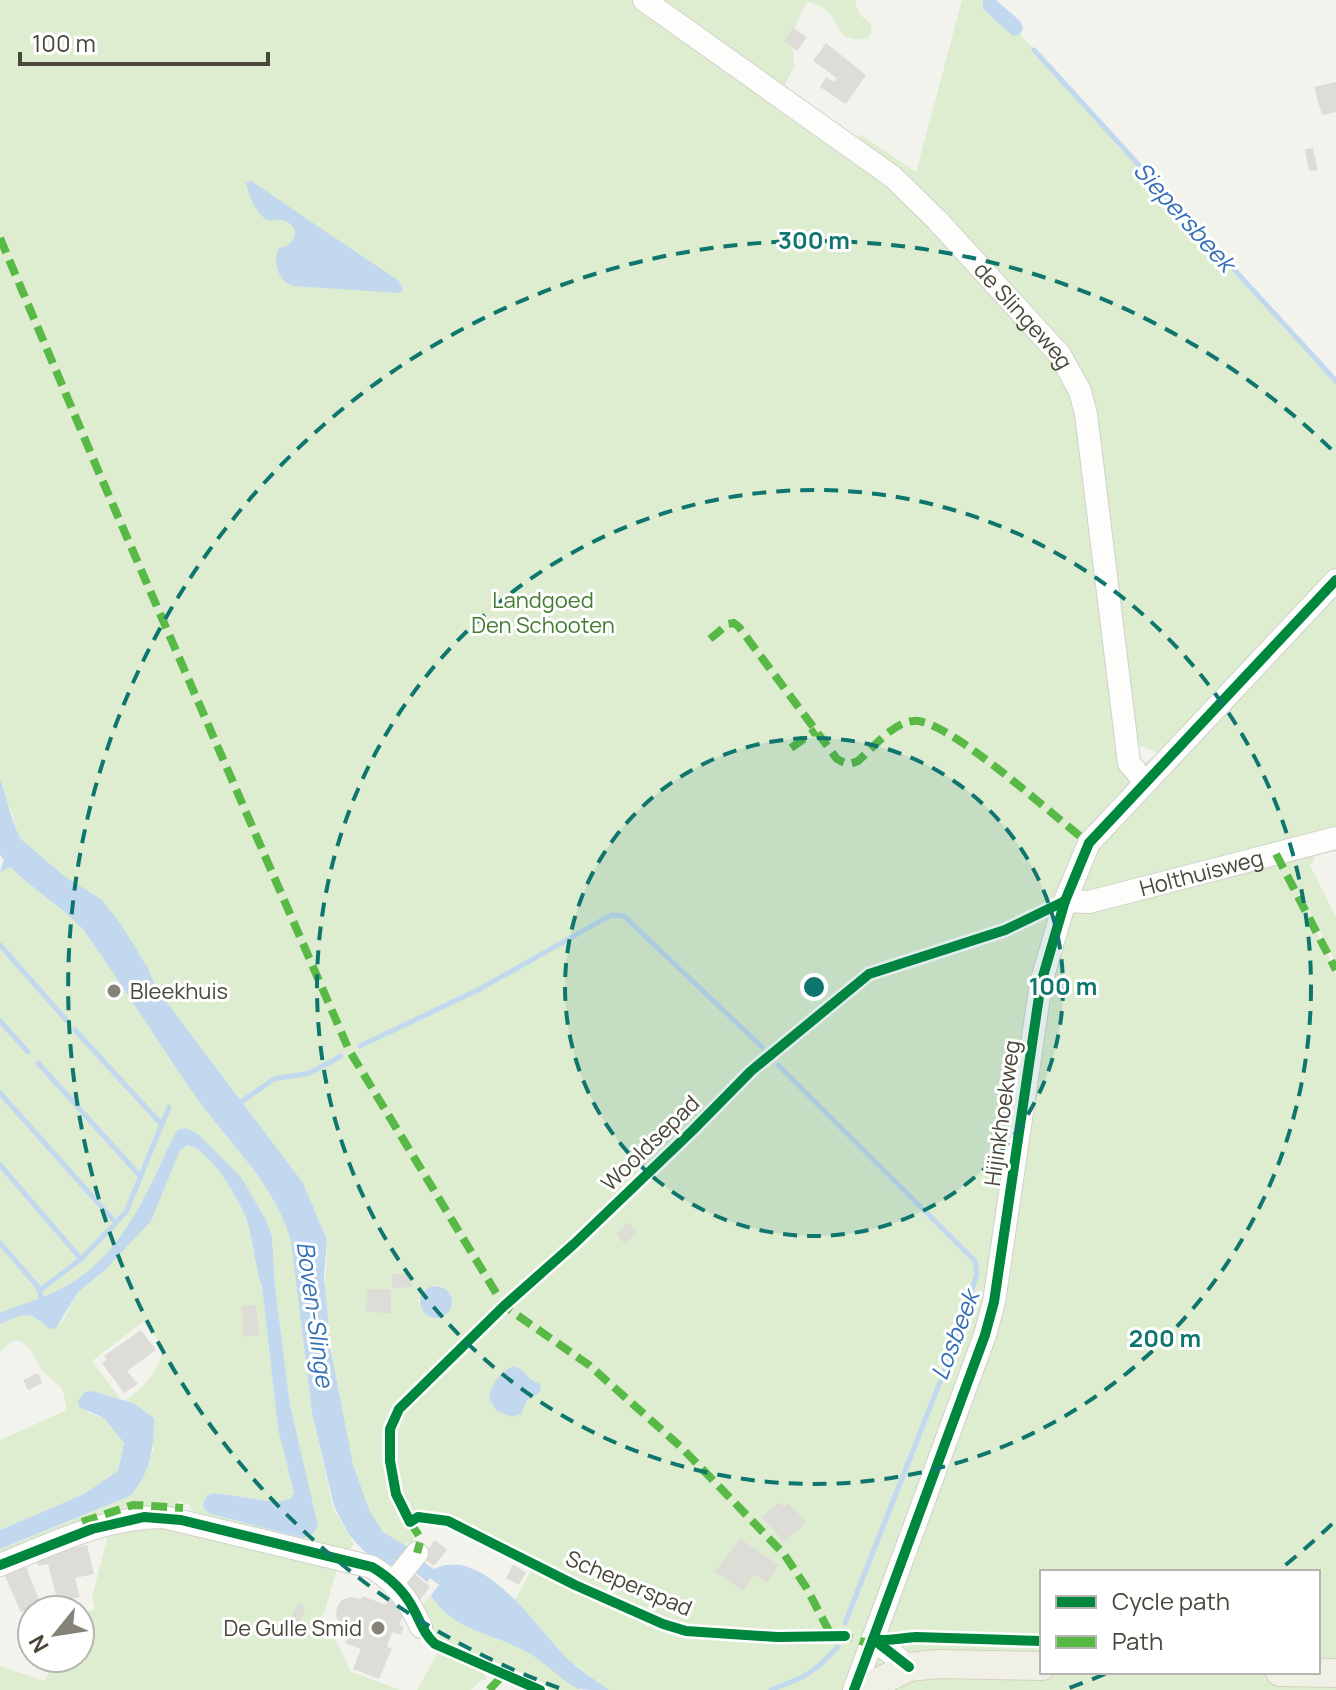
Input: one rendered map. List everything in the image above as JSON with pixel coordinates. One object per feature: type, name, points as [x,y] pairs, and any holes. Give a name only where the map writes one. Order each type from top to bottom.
[{"type":"main road","points":[[862,1690],[909,1667],[938,1664],[1040,1666]]},
{"type":"street","name":"de Slingeweg","points":[[644,0],[893,177],[937,220],[1060,355],[1080,391],[1086,414],[1129,763],[1145,782]]},
{"type":"street","name":"Hijinkhoekweg","points":[[854,1690],[985,1335],[994,1302],[1041,983],[1065,901],[1089,843],[1336,580]]},
{"type":"street","name":"Holthuisweg","points":[[1065,901],[1089,902],[1336,838]]},
{"type":"street","points":[[0,1565],[92,1529],[131,1519],[164,1517],[372,1567],[404,1569],[421,1627]]},
{"type":"street","points":[[873,1639],[909,1667]]},
{"type":"green space","name":"Landgoed Den Schooten","points":[[0,0],[637,0],[890,180],[934,222],[1057,357],[1076,392],[1082,415],[1126,775],[1159,753],[1138,745],[1127,728],[1089,410],[1083,391],[1065,358],[1041,328],[950,229],[896,177],[856,145],[860,134],[916,172],[962,0],[983,0],[984,9],[1013,35],[1020,34],[1336,381],[1336,572],[1177,740],[1217,714],[1336,588],[1336,833],[1280,848],[1286,861],[1289,856],[1336,843],[1336,849],[1313,855],[1315,861],[1310,865],[1336,917],[1336,963],[1300,894],[1336,974],[1336,1690],[609,1690],[570,1661],[514,1601],[533,1567],[408,1510],[404,1503],[395,1498],[411,1531],[413,1550],[382,1531],[369,1512],[358,1485],[342,1417],[325,1291],[326,1243],[315,1212],[271,1143],[194,1039],[57,871],[22,840],[12,812],[0,795]],"holes":[[[435,1285],[442,1286],[452,1298],[451,1309],[432,1318],[422,1311],[418,1300]]]},
{"type":"green space","points":[[652,0],[855,0],[859,14],[871,24],[871,33],[868,39],[845,36],[827,11],[808,2],[794,32],[795,65],[781,92]]},
{"type":"green space","points":[[10,867],[82,928],[191,1090],[261,1180],[283,1219],[291,1241],[312,1413],[333,1507],[354,1545],[348,1551],[195,1518],[190,1505],[179,1501],[169,1513],[0,1560],[0,1549],[130,1496],[140,1483],[154,1448],[133,1403],[125,1401],[149,1379],[158,1365],[163,1348],[144,1321],[92,1361],[121,1400],[92,1391],[88,1413],[104,1418],[124,1443],[118,1471],[84,1494],[0,1530],[0,1440],[67,1410],[62,1388],[43,1372],[30,1349],[21,1341],[13,1340],[0,1352],[0,1324],[26,1315],[49,1329],[62,1322],[78,1292],[104,1271],[180,1150],[188,1145],[214,1165],[237,1198],[249,1226],[262,1287],[278,1429],[294,1494],[290,1499],[276,1502],[215,1493],[204,1499],[205,1510],[303,1538],[317,1526],[290,1405],[272,1237],[241,1177],[178,1130],[141,1204],[114,1245],[98,1262],[58,1290],[0,1313],[0,872]]},
{"type":"green space","points":[[145,1521],[339,1563],[322,1620],[350,1671],[400,1690],[0,1690],[0,1666],[16,1674],[45,1681],[48,1674],[96,1674],[96,1594],[93,1594],[110,1528]]},
{"type":"green space","points":[[431,1595],[440,1607],[462,1624],[528,1652],[580,1690],[552,1690],[524,1674],[435,1638],[418,1610]]},
{"type":"green space","points":[[439,1651],[485,1670],[486,1680],[481,1680],[471,1690],[417,1690]]},
{"type":"water","points":[[983,0],[996,0],[1021,22],[1023,29],[1020,34],[1013,36],[983,9]]},
{"type":"water","points":[[251,181],[399,281],[403,289],[400,293],[292,286],[287,283],[280,275],[276,259],[279,248],[294,238],[294,229],[287,222],[268,220],[260,214],[247,187],[246,183]]},
{"type":"water","name":"Boven-Slinge","points":[[0,779],[22,840],[64,876],[102,900],[148,968],[156,988],[303,1183],[327,1240],[324,1277],[331,1351],[353,1465],[370,1512],[383,1532],[413,1550],[400,1568],[379,1561],[364,1551],[349,1535],[334,1506],[312,1413],[291,1241],[283,1219],[261,1180],[191,1090],[82,928],[10,867],[0,872],[4,860],[0,855]]},
{"type":"water","points":[[186,1128],[199,1135],[241,1177],[267,1222],[272,1237],[290,1405],[318,1526],[313,1534],[303,1538],[211,1514],[203,1504],[207,1495],[215,1493],[276,1502],[290,1499],[294,1493],[278,1429],[262,1287],[249,1226],[237,1198],[222,1176],[196,1149],[188,1145],[180,1150],[151,1221],[104,1271],[78,1292],[56,1328],[49,1329],[26,1315],[0,1324],[0,1313],[58,1290],[98,1262],[114,1245],[141,1204],[172,1139],[178,1130]]},
{"type":"water","points":[[436,1286],[447,1291],[452,1302],[447,1313],[436,1318],[425,1313],[420,1302],[425,1291]]},
{"type":"water","points":[[514,1366],[540,1384],[541,1389],[527,1400],[521,1414],[512,1417],[496,1410],[489,1398],[497,1379]]},
{"type":"water","points":[[92,1391],[133,1403],[154,1418],[152,1449],[143,1478],[130,1496],[0,1549],[0,1530],[84,1494],[118,1471],[124,1443],[104,1418],[79,1407],[78,1401],[85,1392]]},
{"type":"water","points":[[419,1559],[434,1569],[453,1565],[472,1568],[491,1579],[526,1611],[569,1660],[609,1690],[578,1689],[532,1655],[451,1617],[431,1595],[439,1585],[430,1578],[427,1582],[411,1569]]},
{"type":"building","points":[[793,28],[807,37],[797,51],[784,41]]},
{"type":"building","points":[[826,43],[866,75],[846,104],[820,87],[826,77],[834,82],[837,78],[813,61]]},
{"type":"building","points":[[1336,82],[1336,112],[1322,115],[1314,87]]},
{"type":"building","points":[[1313,148],[1318,170],[1309,171],[1305,149]]},
{"type":"building","points":[[628,1222],[637,1232],[625,1244],[616,1234]]},
{"type":"building","points":[[392,1274],[411,1274],[411,1287],[392,1288]]},
{"type":"building","points":[[367,1289],[391,1289],[391,1313],[366,1312]]},
{"type":"building","points":[[256,1305],[259,1335],[243,1337],[242,1306]]},
{"type":"building","points":[[141,1330],[156,1350],[127,1371],[138,1384],[124,1393],[102,1363],[107,1360],[104,1356]]},
{"type":"building","points":[[38,1373],[42,1383],[28,1390],[23,1380]]},
{"type":"building","points":[[779,1502],[784,1507],[789,1503],[806,1522],[784,1542],[762,1517]]},
{"type":"building","points":[[740,1539],[779,1565],[767,1583],[754,1574],[743,1591],[715,1572]]},
{"type":"building","points":[[435,1540],[447,1550],[434,1566],[422,1557]]},
{"type":"building","points":[[87,1545],[94,1574],[75,1578],[79,1594],[56,1594],[48,1564],[38,1566],[36,1557]]},
{"type":"building","points":[[513,1565],[526,1572],[519,1585],[506,1578]]},
{"type":"building","points":[[26,1567],[37,1594],[16,1594],[16,1601],[5,1576]]},
{"type":"building","points":[[411,1571],[430,1587],[420,1600],[401,1584]]},
{"type":"building","points":[[363,1596],[386,1605],[388,1599],[402,1604],[405,1611],[399,1625],[404,1627],[401,1635],[392,1632],[387,1647],[392,1648],[379,1679],[353,1669],[361,1649],[345,1643],[350,1631],[340,1624],[336,1616],[342,1600],[350,1597],[361,1599]]},
{"type":"building","points":[[298,1603],[306,1608],[297,1626],[289,1621]]},
{"type":"waterway","name":"Siepersbeek","points":[[1034,50],[1336,381]]},
{"type":"waterway","name":"Losbeek","points":[[360,1046],[478,990],[611,915],[624,916],[762,1047]]},
{"type":"waterway","points":[[0,945],[67,1021]]},
{"type":"waterway","points":[[0,1021],[28,1052]]},
{"type":"waterway","points":[[75,1030],[162,1125]]},
{"type":"waterway","name":"Losbeek","points":[[238,1104],[274,1079],[310,1073],[341,1056]]},
{"type":"waterway","points":[[38,1063],[141,1177]]},
{"type":"waterway","name":"Losbeek","points":[[778,1065],[975,1261],[977,1274],[953,1349],[845,1623]]},
{"type":"waterway","points":[[0,1093],[116,1223]]},
{"type":"waterway","points":[[40,1290],[81,1259],[126,1212],[169,1107]]},
{"type":"waterway","points":[[0,1165],[81,1259]]},
{"type":"waterway","points":[[0,1243],[38,1287],[41,1297]]},
{"type":"waterway","name":"Losbeek","points":[[771,1690],[803,1677],[838,1647]]},
{"type":"marked path","points":[[0,238],[349,1050],[504,1306],[589,1365],[681,1447],[784,1554],[829,1631],[864,1642],[873,1639]]},
{"type":"marked path","points":[[710,639],[728,624],[734,623],[739,627],[840,761],[858,761],[890,731],[905,723],[929,724],[975,751],[1089,843]]},
{"type":"marked path","points":[[791,748],[816,730]]},
{"type":"marked path","points":[[1276,854],[1336,970]]},
{"type":"marked path","points":[[82,1522],[133,1505],[183,1508]]},
{"type":"marked path","points":[[410,1522],[421,1539],[417,1553]]},
{"type":"marked path","points":[[489,1690],[505,1673]]},
{"type":"cycle path","points":[[909,1667],[873,1639],[985,1335],[994,1302],[1041,983],[1065,901],[1089,843],[1336,580]]},
{"type":"cycle path","name":"Wooldsepad","points":[[845,1636],[777,1637],[686,1631],[575,1585],[448,1521],[418,1517],[410,1522],[396,1494],[390,1461],[390,1429],[399,1409],[504,1306],[692,1131],[751,1071],[869,974],[1005,930],[1065,901]]},
{"type":"cycle path","points":[[0,1565],[92,1529],[144,1517],[181,1520],[372,1567],[401,1591],[435,1644],[540,1690]]},
{"type":"cycle path","points":[[854,1690],[873,1639],[916,1637],[1040,1641]]},
{"type":"place","name":"Bleekhuis","points":[[114,991]]},
{"type":"place","name":"De Gulle Smid","points":[[378,1628]]}]
